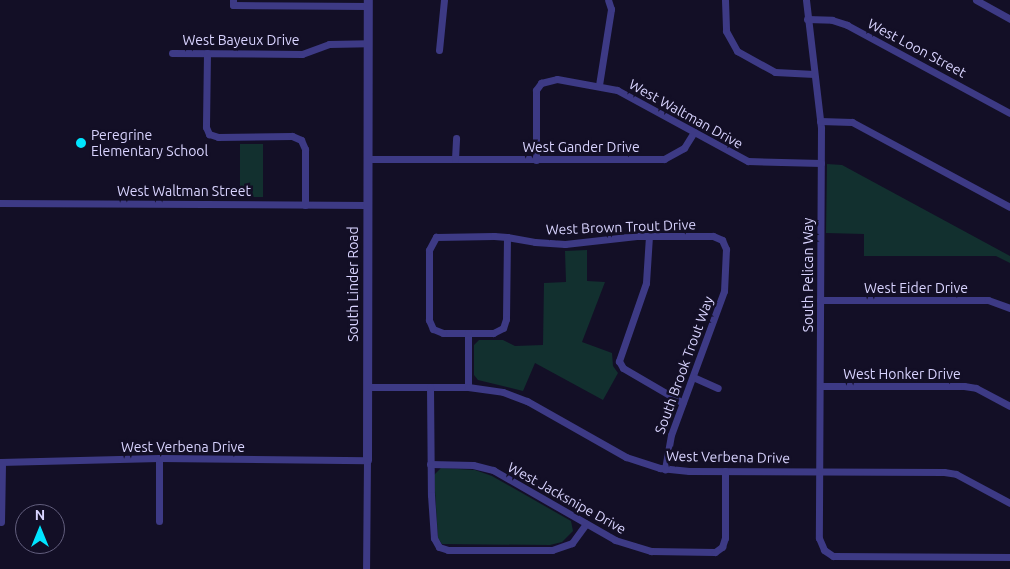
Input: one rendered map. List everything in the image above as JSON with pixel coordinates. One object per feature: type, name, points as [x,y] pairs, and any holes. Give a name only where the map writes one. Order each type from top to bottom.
[{"type":"street","points":[[233,0],[233,5],[368,3]]},
{"type":"street","points":[[439,50],[444,0]]},
{"type":"street","points":[[599,85],[611,9],[608,0]]},
{"type":"street","points":[[725,0],[726,31],[737,51],[775,72],[814,74]]},
{"type":"street","name":"South Pelican Way","points":[[806,0],[820,121],[819,538],[824,550],[832,556],[1010,557]]},
{"type":"street","points":[[976,0],[1010,18]]},
{"type":"street","name":"South Linder Road","points":[[366,569],[368,3]]},
{"type":"street","name":"West Loon Street","points":[[807,19],[848,25],[1010,113]]},
{"type":"street","name":"West Bayeux Drive","points":[[172,53],[302,54],[329,44],[368,43]]},
{"type":"street","points":[[207,53],[206,127],[209,134],[218,137],[292,136],[300,140],[305,149],[305,205]]},
{"type":"street","name":"West Waltman Drive","points":[[536,160],[535,98],[541,83],[557,79],[599,85],[617,90],[748,161],[821,163]]},
{"type":"street","points":[[820,121],[852,122],[1010,207]]},
{"type":"street","name":"West Gander Drive","points":[[367,159],[664,159],[684,148],[694,132]]},
{"type":"street","points":[[456,138],[456,159]]},
{"type":"street","name":"West Waltman Street","points":[[0,203],[367,205]]},
{"type":"street","name":"West Brown Trout Drive","points":[[468,333],[433,330],[429,320],[429,250],[432,240],[441,236],[507,238],[565,244],[649,236],[713,236],[722,240]]},
{"type":"street","points":[[649,236],[646,283],[619,361],[623,368],[683,403]]},
{"type":"street","points":[[468,387],[468,333],[493,333],[502,328],[506,318],[507,238]]},
{"type":"street","name":"South Brook Trout Way","points":[[665,469],[671,435],[724,291],[726,249],[722,240]]},
{"type":"street","name":"West Eider Drive","points":[[820,300],[988,300],[1010,308]]},
{"type":"street","points":[[693,377],[718,388]]},
{"type":"street","name":"West Honker Drive","points":[[820,386],[964,386],[976,388],[1010,406]]},
{"type":"street","name":"West Verbena Drive","points":[[367,387],[468,387],[518,397],[626,457],[665,469],[944,472],[956,474],[1010,503]]},
{"type":"street","points":[[430,387],[430,464],[434,538],[439,546],[448,550],[552,550],[572,543],[586,524]]},
{"type":"street","points":[[158,458],[159,521]]},
{"type":"street","name":"West Verbena Drive","points":[[1,462],[158,458],[367,460]]},
{"type":"street","points":[[1,462],[1,522]]},
{"type":"street","name":"West Jacksnipe Drive","points":[[430,464],[473,465],[493,470],[586,524],[634,548],[715,552],[722,547],[725,538],[725,471]]},
{"type":"green space","points":[[240,144],[263,144],[263,197],[240,197]]},
{"type":"green space","points":[[827,164],[842,165],[1010,256],[1010,263],[996,256],[864,256],[864,234],[826,233]]},
{"type":"green space","points":[[587,250],[587,281],[605,282],[582,342],[612,353],[613,366],[618,373],[603,400],[535,363],[523,391],[478,380],[474,375],[474,345],[479,340],[503,340],[515,346],[543,345],[544,283],[566,282],[565,251]]},
{"type":"green space","points":[[441,468],[475,470],[492,476],[571,521],[573,531],[562,542],[550,545],[442,544],[438,538],[434,475]]},
{"type":"place","name":"Peregrine Elementary School","points":[[81,143]]}]
